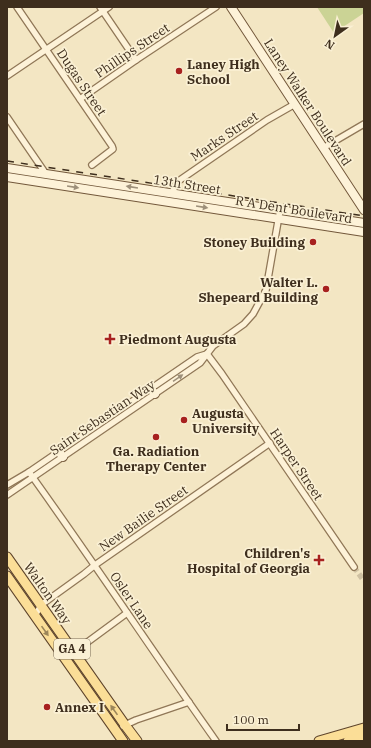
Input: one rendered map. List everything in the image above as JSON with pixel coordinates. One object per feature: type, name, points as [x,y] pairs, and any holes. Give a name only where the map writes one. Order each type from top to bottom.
[{"type":"main road","name":"Laney Walker Boulevard","points":[[231,7],[364,210]]},
{"type":"main road","name":"13th Street","points":[[7,168],[364,223]]},
{"type":"main road","name":"R A Dent Boulevard","points":[[7,177],[364,232]]},
{"type":"main road","name":"Walton Way","points":[[7,557],[137,741]]},
{"type":"main road","name":"Walton Way","points":[[7,576],[123,741]]},
{"type":"main road","points":[[14,586],[23,580]]},
{"type":"main road","points":[[319,741],[364,728]]},
{"type":"main road","points":[[348,741],[364,736]]},
{"type":"street","name":"Dugas Street","points":[[18,7],[112,146],[113,149],[92,165]]},
{"type":"street","points":[[7,76],[102,9],[108,7]]},
{"type":"street","name":"Phillips Street","points":[[80,99],[216,7]]},
{"type":"street","points":[[102,9],[136,60]]},
{"type":"street","name":"Marks Street","points":[[172,193],[177,182],[267,120],[295,104]]},
{"type":"street","points":[[7,117],[52,184]]},
{"type":"street","points":[[323,148],[364,124]]},
{"type":"street","name":"Saint Sebastian Way","points":[[7,495],[30,475],[153,391],[200,363],[213,346],[244,324],[253,314],[266,290],[280,210]]},
{"type":"street","name":"Harper Street","points":[[207,354],[270,443],[354,567]]},
{"type":"street","name":"New Bailie Street","points":[[35,616],[41,605],[95,565],[270,443]]},
{"type":"street","name":"Saint Sebastian Way","points":[[7,486],[30,475]]},
{"type":"street","name":"Osler Lane","points":[[30,475],[95,565],[216,741]]},
{"type":"street","points":[[65,658],[127,613]]},
{"type":"street","points":[[116,732],[125,725],[136,720],[189,702]]},
{"type":"green space","points":[[317,7],[364,7],[364,13],[334,33]]},
{"type":"tunnel","points":[[354,567],[364,581]]},
{"type":"railway","points":[[7,161],[364,216]]},
{"type":"place","name":"Laney High School","points":[[179,71]]},
{"type":"place","name":"Stoney Building","points":[[313,242]]},
{"type":"place","name":"Walter L. Shepeard Building","points":[[326,289]]},
{"type":"place","name":"Piedmont Augusta","points":[[110,339]]},
{"type":"place","name":"Augusta University","points":[[184,420]]},
{"type":"place","name":"Ga. Radiation Therapy Center","points":[[156,437]]},
{"type":"place","name":"Children's Hospital of Georgia","points":[[319,560]]},
{"type":"place","name":"Annex I","points":[[47,707]]}]
